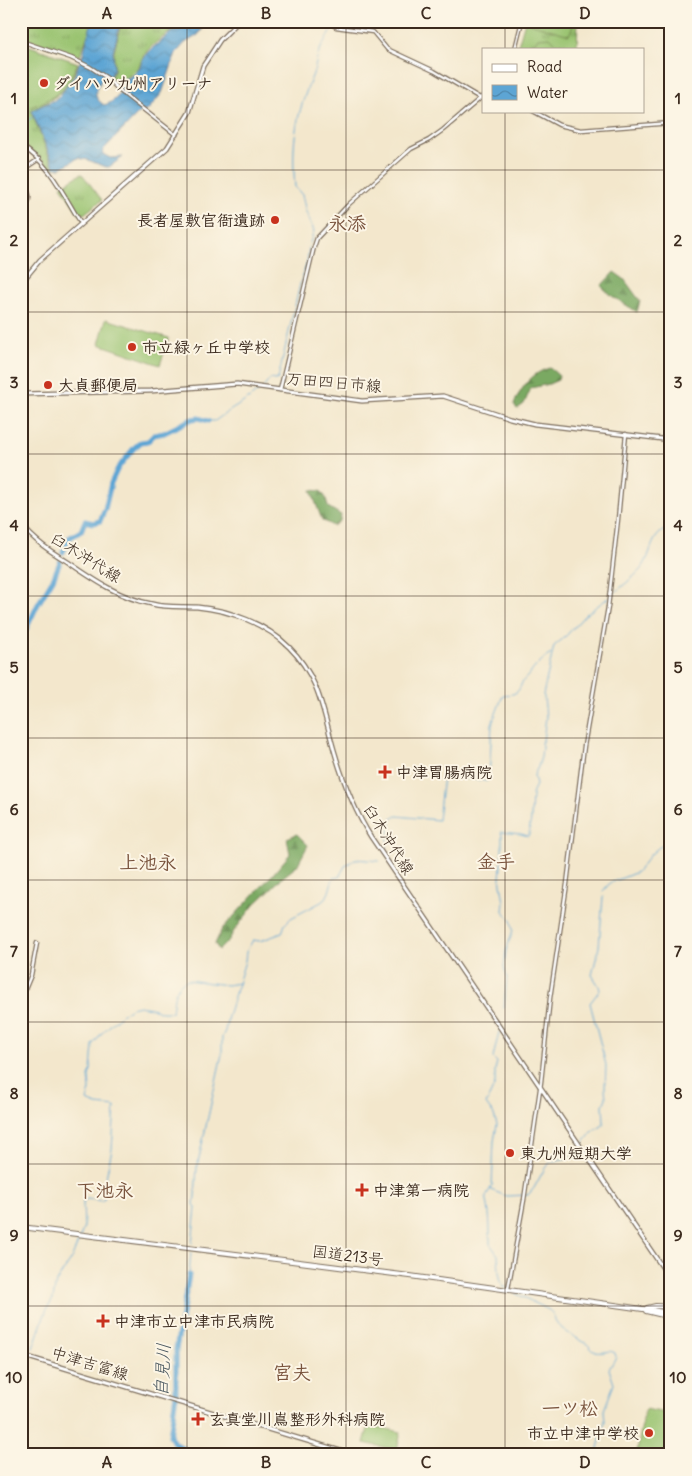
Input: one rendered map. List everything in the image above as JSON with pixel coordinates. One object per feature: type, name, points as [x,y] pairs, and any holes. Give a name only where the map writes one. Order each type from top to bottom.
[{"type":"highway","name":"国道213号","points":[[21,1227],[410,1276],[671,1313]]},
{"type":"highway","points":[[642,1309],[656,1306],[671,1307]]},
{"type":"highway","points":[[642,1309],[671,1317]]},
{"type":"main road","points":[[21,283],[35,264],[167,148],[190,113],[203,66],[220,40],[239,21]]},
{"type":"main road","name":"万田四日市線","points":[[21,394],[151,391],[237,384],[362,401],[443,396],[510,418],[532,423],[671,440]]},
{"type":"main road","name":"臼木沖代線","points":[[21,524],[33,538],[48,550],[117,592],[139,601],[156,605],[206,608],[232,614],[259,626],[289,647],[310,676],[320,696],[339,766],[352,802],[365,828],[671,1280]]},
{"type":"main road","name":"中津吉富線","points":[[21,1355],[354,1455]]},
{"type":"street","points":[[280,390],[317,238],[340,212],[411,149],[443,130],[482,97],[388,49],[373,32],[336,27],[327,21]]},
{"type":"street","points":[[514,48],[522,21]]},
{"type":"street","points":[[21,41],[79,61],[90,67],[107,78],[120,91],[176,135]]},
{"type":"street","points":[[535,112],[559,125],[581,130],[671,123]]},
{"type":"street","points":[[21,146],[39,159],[46,167],[81,223]]},
{"type":"street","points":[[21,171],[39,159]]},
{"type":"street","points":[[21,181],[28,191],[30,198],[21,213]]},
{"type":"street","points":[[508,1290],[524,1200],[540,1086],[584,746],[608,607],[626,434]]},
{"type":"street","points":[[21,999],[31,975],[37,942]]},
{"type":"street","points":[[21,1245],[25,1301],[21,1317]]},
{"type":"green space","points":[[21,21],[93,21],[80,56],[21,38]]},
{"type":"green space","points":[[122,21],[193,21],[160,39],[144,55],[135,72],[118,82],[111,77],[114,70],[114,51]]},
{"type":"green space","points":[[525,21],[578,21],[577,48],[517,48]]},
{"type":"green space","points":[[529,21],[575,21],[569,35],[529,23]]},
{"type":"green space","points":[[550,37],[560,48],[531,48],[538,38]]},
{"type":"green space","name":"ダイハツ九州アリーナ","points":[[21,43],[78,63],[66,87],[47,102],[31,111],[54,169],[52,170],[43,160],[21,144]]},
{"type":"green space","name":"ダイハツ九州アリーナ","points":[[21,43],[78,63],[62,89],[47,100],[21,113]]},
{"type":"green space","points":[[81,174],[102,200],[84,214],[79,214],[61,186]]},
{"type":"green space","points":[[614,272],[624,279],[640,301],[637,312],[612,296],[601,286]]},
{"type":"green space","points":[[106,319],[169,338],[160,365],[99,344]]},
{"type":"green space","points":[[550,368],[559,376],[558,380],[531,388],[524,404],[517,409],[514,404],[528,382],[538,373]]},
{"type":"green space","points":[[311,490],[321,491],[326,498],[328,507],[341,515],[340,521],[333,526],[322,520]]},
{"type":"green space","points":[[297,834],[308,845],[297,866],[254,905],[229,940],[219,950],[215,944],[222,929],[290,854],[287,838]]},
{"type":"green space","points":[[21,1360],[31,1363],[24,1413],[21,1413]]},
{"type":"green space","name":"市立中津中学校","points":[[645,1409],[671,1414],[671,1454],[637,1452]]},
{"type":"green space","points":[[369,1425],[401,1432],[397,1450],[364,1443]]},
{"type":"water","points":[[92,21],[120,21],[113,51],[114,68],[110,76],[102,79],[96,93],[97,99],[104,105],[118,96],[121,80],[136,73],[143,58],[154,46],[176,30],[206,21],[198,35],[185,43],[176,53],[162,93],[148,110],[139,113],[103,150],[103,154],[110,158],[123,157],[109,167],[78,158],[61,168],[55,168],[32,112],[34,109],[57,99],[74,77],[83,54]]},
{"type":"waterway","points":[[264,387],[270,379],[278,379],[314,231],[306,212],[302,195],[295,187],[294,142],[296,129],[302,103],[319,52],[337,21]]},
{"type":"waterway","points":[[21,128],[33,117]]},
{"type":"waterway","points":[[208,421],[215,421],[261,389]]},
{"type":"waterway","points":[[63,552],[69,538],[81,531],[85,521],[93,523],[100,521],[111,483],[118,468],[134,448],[141,442],[148,441],[154,435],[164,433],[192,419],[199,418],[208,421]]},
{"type":"waterway","points":[[611,596],[641,569],[659,534],[671,528]]},
{"type":"waterway","points":[[21,640],[60,562]]},
{"type":"waterway","points":[[504,1008],[507,977],[504,967],[506,951],[513,930],[511,920],[503,911],[504,902],[500,878],[501,832],[528,836],[529,834],[532,793],[536,785],[534,775],[541,757],[541,742],[543,741],[546,717],[543,695],[554,646],[585,615],[608,598]]},
{"type":"waterway","points":[[386,851],[391,819],[397,816],[438,820],[443,776],[487,781],[489,779],[492,724],[503,695],[517,692],[536,666],[551,654]]},
{"type":"waterway","points":[[603,891],[610,883],[637,872],[651,854],[671,837]]},
{"type":"waterway","points":[[192,1243],[196,1208],[194,1204],[197,1167],[222,1054],[222,1037],[246,952],[253,940],[260,941],[282,933],[285,924],[291,918],[325,900],[333,878],[339,877],[345,866],[355,859],[379,861]]},
{"type":"waterway","points":[[582,1145],[592,1132],[602,1126],[604,1122],[603,1105],[606,1098],[606,1065],[590,1003],[600,990],[592,975],[599,947],[603,897]]},
{"type":"waterway","points":[[33,1348],[46,1311],[53,1299],[56,1282],[71,1260],[84,1227],[83,1201],[87,1199],[102,1201],[104,1199],[104,1187],[112,1149],[115,1107],[97,1105],[87,1101],[90,1090],[89,1076],[93,1045],[102,1033],[131,1008],[139,1006],[162,1012],[172,1012],[174,998],[182,982],[187,980],[227,985],[239,983]]},
{"type":"waterway","points":[[499,1032],[493,1058],[497,1062],[495,1084],[486,1104],[494,1115],[497,1125],[494,1141],[492,1186],[486,1196],[490,1244],[498,1255],[502,1286],[507,1288]]},
{"type":"waterway","points":[[491,1190],[506,1196],[528,1195],[545,1168],[552,1161],[570,1157],[579,1148]]},
{"type":"waterway","points":[[189,1275],[191,1252]]},
{"type":"waterway","name":"自見川","points":[[189,1275],[176,1349],[176,1394],[170,1436],[174,1443],[195,1455]]},
{"type":"waterway","points":[[515,1293],[549,1310],[560,1327],[595,1351],[615,1353],[616,1357],[609,1369],[614,1384],[604,1410],[605,1422],[598,1448],[601,1455]]},
{"type":"place","name":"ダイハツ九州アリーナ","points":[[44,83]]},
{"type":"place","name":"長者屋敷官衙遺跡","points":[[275,220]]},
{"type":"place","name":"市立緑ヶ丘中学校","points":[[132,347]]},
{"type":"place","name":"大貞郵便局","points":[[48,385]]},
{"type":"place","name":"中津胃腸病院","points":[[385,772]]},
{"type":"place","name":"東九州短期大学","points":[[510,1153]]},
{"type":"place","name":"中津第一病院","points":[[362,1190]]},
{"type":"place","name":"中津市立中津市民病院","points":[[103,1321]]},
{"type":"place","name":"玄真堂川嶌整形外科病院","points":[[198,1419]]},
{"type":"place","name":"市立中津中学校","points":[[649,1433]]},
{"type":"district","name":"永添","points":[[347,223]]},
{"type":"district","name":"金手","points":[[496,861]]},
{"type":"district","name":"上池永","points":[[148,862]]},
{"type":"district","name":"下池永","points":[[105,1190]]},
{"type":"district","name":"宮夫","points":[[292,1372]]},
{"type":"district","name":"一ツ松","points":[[570,1408]]}]
